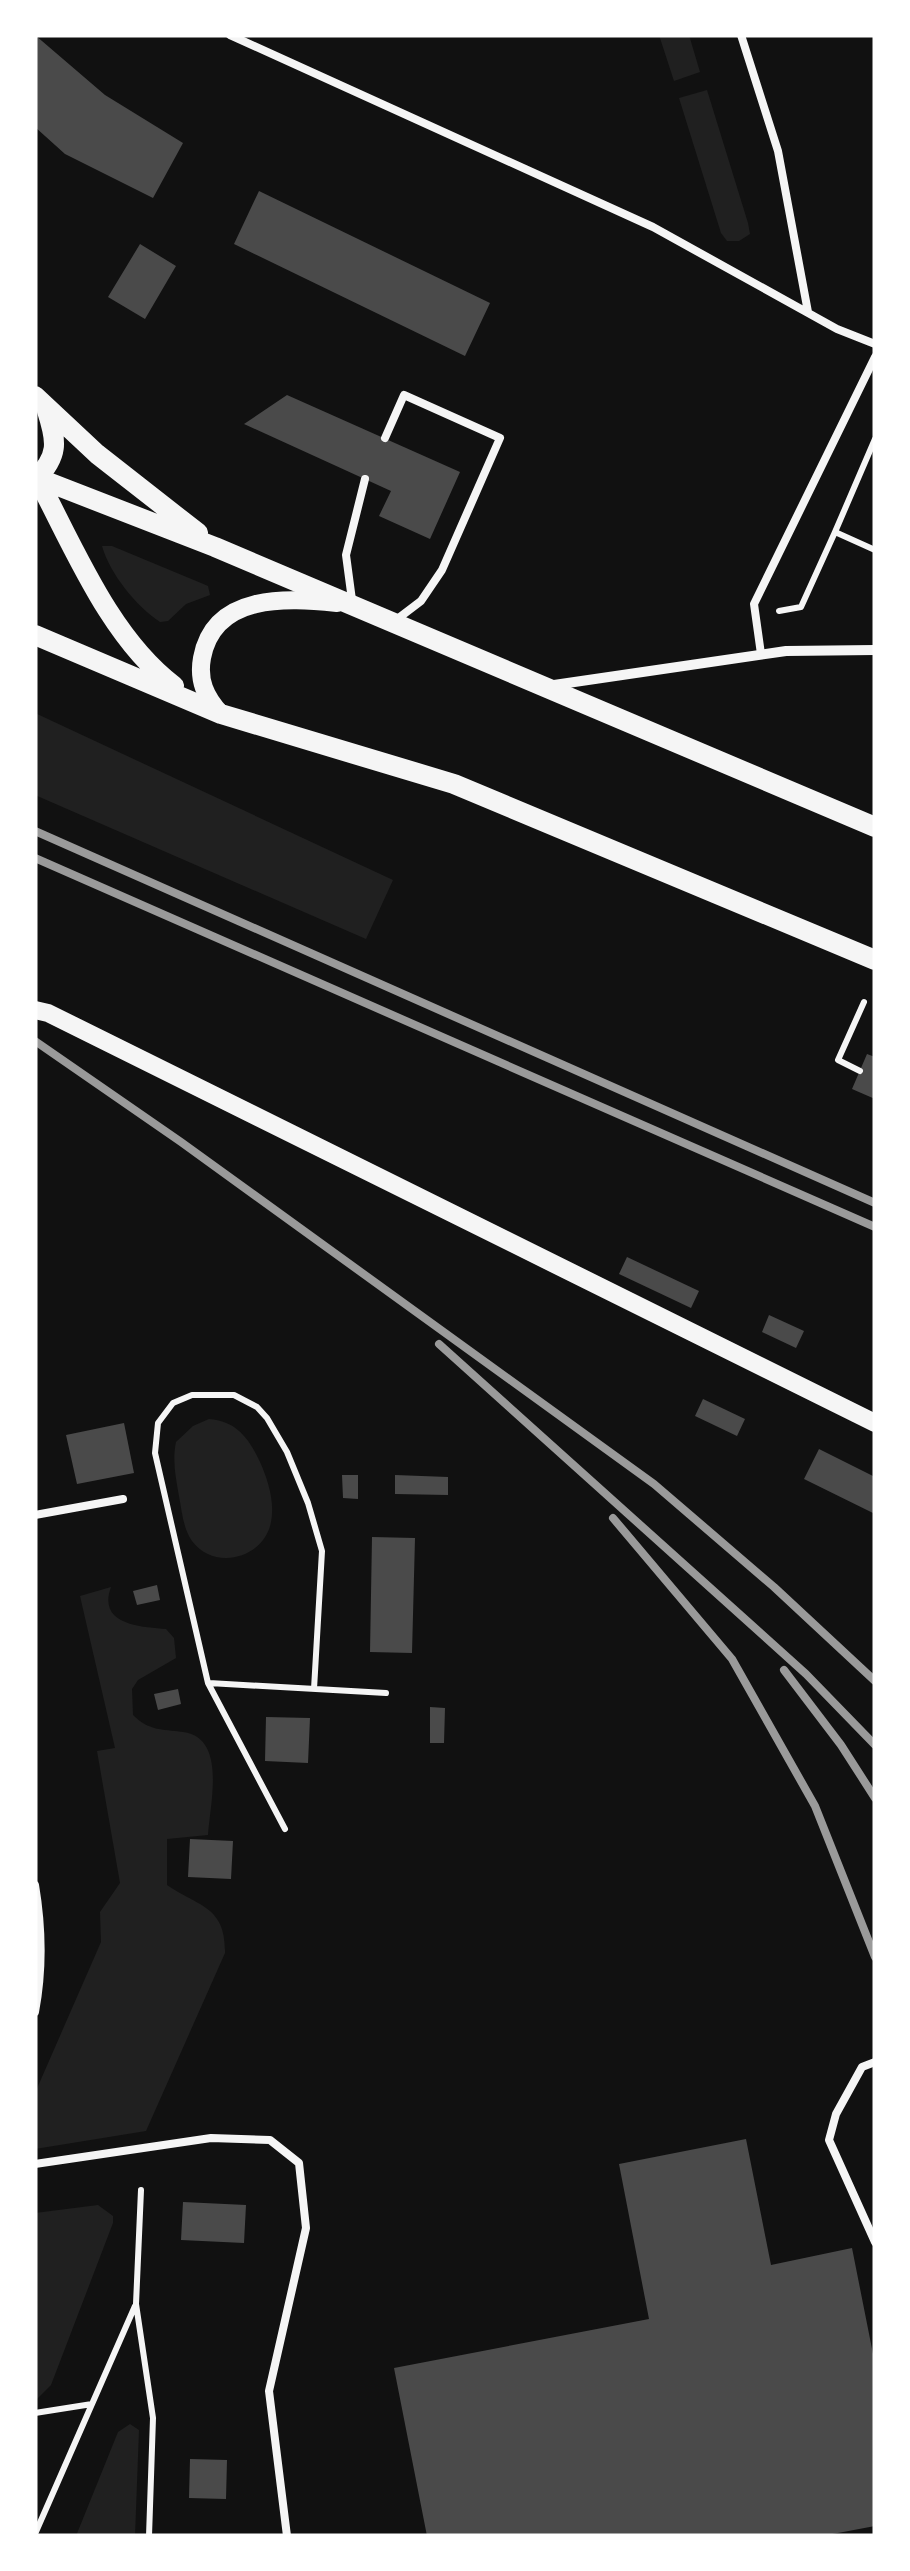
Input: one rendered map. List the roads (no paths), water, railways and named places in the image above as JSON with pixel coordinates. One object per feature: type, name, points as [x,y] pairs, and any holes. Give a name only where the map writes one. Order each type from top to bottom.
[{"type":"main road","points":[[36,477],[52,461],[55,435],[41,404]]},
{"type":"main road","points":[[41,404],[215,546]]},
{"type":"main road","points":[[36,477],[215,546],[875,827]]},
{"type":"main road","points":[[36,477],[119,630],[153,670],[200,705]]},
{"type":"main road","points":[[35,635],[220,714],[454,784],[875,960]]},
{"type":"street","points":[[220,714],[209,701],[199,673],[204,647],[218,622],[248,605],[287,598],[352,604]]},
{"type":"street","points":[[542,686],[761,654],[875,650]]},
{"type":"street","points":[[35,1010],[48,1013],[875,1424]]},
{"type":"lane","points":[[230,35],[653,227],[838,330],[875,344]]},
{"type":"lane","points":[[741,35],[778,151],[808,312]]},
{"type":"lane","points":[[761,654],[754,604],[875,358]]},
{"type":"lane","points":[[385,438],[404,395],[500,438],[442,570],[421,601],[394,621]]},
{"type":"lane","points":[[352,604],[346,555],[365,479]]},
{"type":"lane","points":[[35,1515],[123,1499]]},
{"type":"lane","points":[[35,1885],[40,1986],[35,2012]]},
{"type":"lane","points":[[875,2062],[862,2067],[836,2114],[829,2140],[875,2242]]},
{"type":"lane","points":[[35,2164],[211,2138],[270,2140],[299,2164],[306,2228],[269,2391],[287,2536]]},
{"type":"railway","points":[[35,831],[875,1203]]},
{"type":"railway","points":[[35,858],[875,1227]]},
{"type":"railway","points":[[35,1041],[654,1484],[875,1681]]},
{"type":"railway","points":[[439,1344],[806,1674],[875,1745]]},
{"type":"railway","points":[[613,1518],[732,1659],[815,1806],[875,1957]]},
{"type":"railway","points":[[784,1670],[875,1798]]}]
